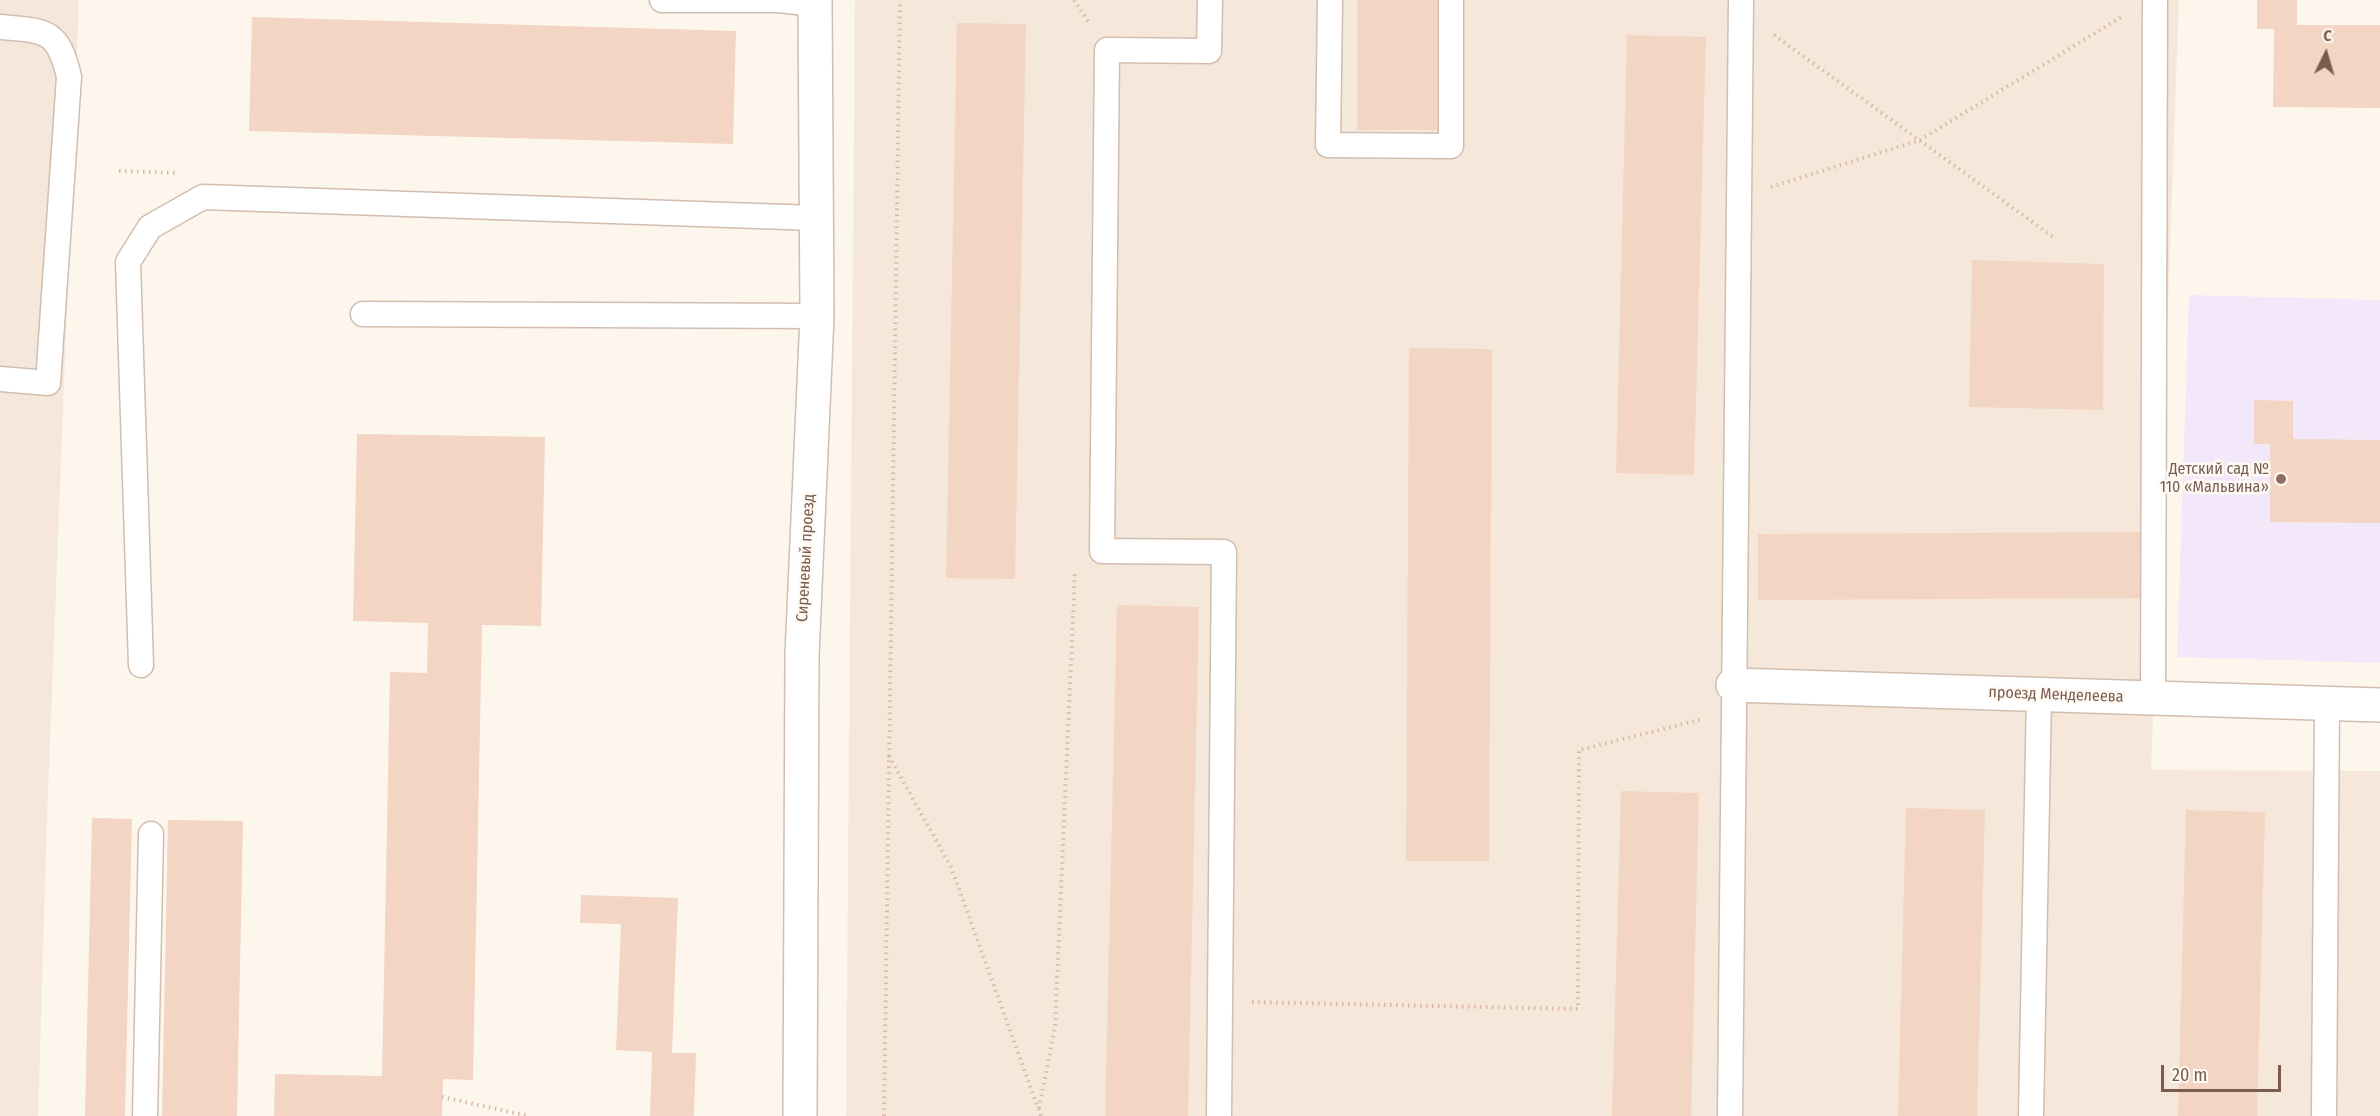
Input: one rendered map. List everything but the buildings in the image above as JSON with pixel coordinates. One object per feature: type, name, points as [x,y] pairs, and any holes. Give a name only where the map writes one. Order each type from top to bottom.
[{"type":"street","name":"Сиреневый проезд","points":[[800,1116],[802,655],[817,316],[815,2]]},
{"type":"street","name":"проезд Менделеева","points":[[1732,699],[2039,695],[2380,705]]},
{"type":"lane","points":[[662,0],[815,2]]},
{"type":"lane","points":[[1210,0],[1209,51],[1107,50],[1102,551],[1224,552],[1219,1116]]},
{"type":"lane","points":[[1330,0],[1328,145],[1451,146],[1451,0]]},
{"type":"lane","points":[[2153,698],[2156,0]]},
{"type":"lane","points":[[1730,1116],[1732,699],[1741,5]]},
{"type":"lane","points":[[0,27],[33,30],[53,38],[63,53],[69,77],[48,383],[0,379]]},
{"type":"lane","points":[[141,665],[128,262],[150,227],[203,198],[816,219]]},
{"type":"lane","points":[[363,314],[817,316]]},
{"type":"lane","points":[[2031,1116],[2039,695]]},
{"type":"lane","points":[[2324,1116],[2327,703]]},
{"type":"lane","points":[[145,1116],[151,834]]},
{"type":"path","points":[[884,1116],[900,0]]},
{"type":"path","points":[[1741,5],[2053,237]]},
{"type":"path","points":[[1738,196],[1920,140],[2129,12]]},
{"type":"path","points":[[1039,1108],[1055,1027],[1076,569],[1102,551]]},
{"type":"path","points":[[1220,1002],[1578,1008],[1579,750],[1732,699]]},
{"type":"path","points":[[889,755],[951,867],[1041,1116]]},
{"type":"path","points":[[442,1097],[530,1116]]},
{"type":"shaded area","points":[[0,0],[79,0],[47,819],[38,1116],[0,1116]]},
{"type":"shaded area","points":[[855,0],[2179,0],[2151,770],[2380,771],[2380,1116],[846,1116]]},
{"type":"shaded area","name":"Детский сад № 110 «Мальвина»","points":[[2189,295],[2380,300],[2380,663],[2177,657]]},
{"type":"place","name":"Детский сад № 110 «Мальвина»","points":[[2281,479]]}]
